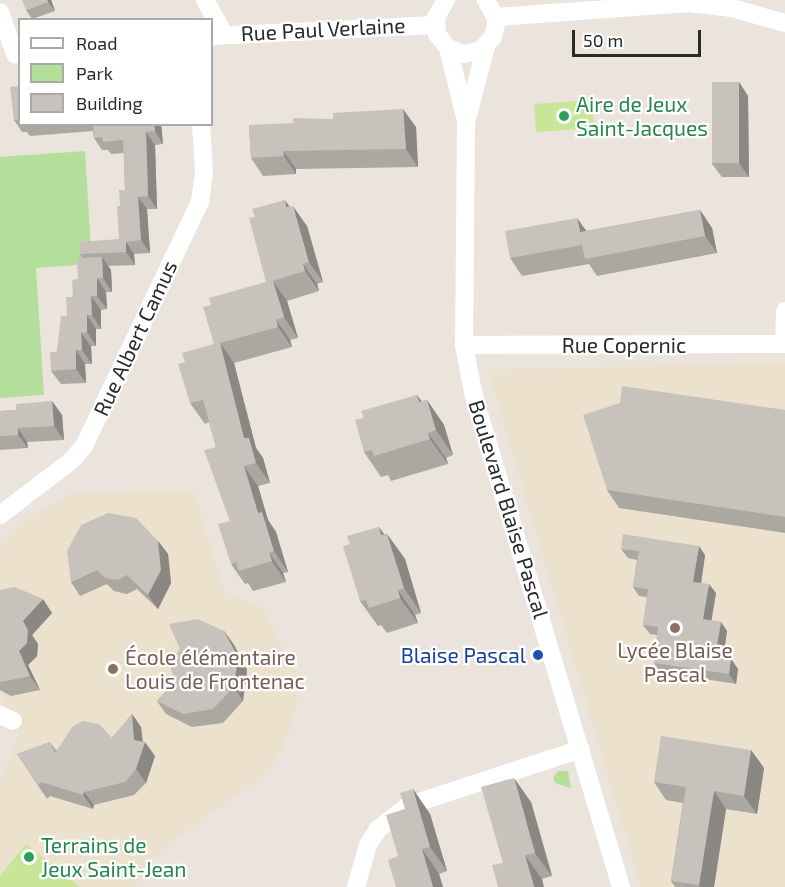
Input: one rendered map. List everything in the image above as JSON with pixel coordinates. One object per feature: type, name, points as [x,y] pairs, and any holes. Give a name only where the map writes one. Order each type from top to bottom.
[{"type":"street","points":[[206,0],[212,18]]},
{"type":"street","points":[[435,25],[444,0]]},
{"type":"street","points":[[486,0],[496,17],[689,3],[732,8],[785,23]]},
{"type":"street","points":[[0,12],[11,54]]},
{"type":"street","name":"Boulevard Blaise Pascal","points":[[466,121],[486,46],[496,29],[496,17]]},
{"type":"street","points":[[213,20],[218,35]]},
{"type":"street","name":"Rue Paul Verlaine","points":[[218,35],[435,25]]},
{"type":"street","name":"Boulevard Blaise Pascal","points":[[435,25],[448,48],[466,121],[464,345],[474,397],[621,887]]},
{"type":"street","points":[[448,48],[464,54],[486,46]]},
{"type":"street","name":"Rue Albert Camus","points":[[0,515],[71,461],[84,446],[200,201],[204,173],[201,126]]},
{"type":"street","points":[[784,344],[785,311]]},
{"type":"street","name":"Rue Copernic","points":[[464,345],[784,344]]},
{"type":"street","points":[[356,887],[368,845],[378,829],[407,806],[581,749]]},
{"type":"shaded area","name":"Lycée Blaise Pascal","points":[[785,363],[785,887],[641,887],[488,370]]},
{"type":"shaded area","points":[[193,490],[225,593],[263,608],[297,674],[297,704],[289,734],[275,762],[255,782],[165,846],[147,865],[134,887],[0,887],[0,782],[19,735],[0,726],[3,696],[0,694],[0,547],[26,520],[69,494]]},
{"type":"green space","name":"Aire de Jeux Saint-Jacques","points":[[592,100],[594,128],[536,132],[534,104]]},
{"type":"green space","points":[[85,151],[92,264],[36,268],[44,395],[0,398],[0,157]]},
{"type":"green space","points":[[558,771],[568,771],[571,788],[555,783],[553,778]]},
{"type":"green space","name":"Terrains de Jeux Saint-Jean","points":[[26,844],[80,887],[0,887],[0,876]]},
{"type":"building","points":[[22,0],[47,0],[48,2],[26,10]]},
{"type":"building","points":[[712,82],[739,82],[739,163],[712,163]]},
{"type":"building","points":[[18,86],[18,119],[14,120],[10,87]]},
{"type":"building","points":[[403,109],[406,149],[283,151],[284,156],[251,158],[249,125],[293,123],[293,118],[333,119],[333,113]]},
{"type":"building","points":[[93,126],[154,126],[155,131],[146,132],[148,196],[138,197],[141,240],[126,242],[126,252],[80,254],[79,242],[119,239],[117,206],[120,206],[119,190],[125,190],[123,140],[103,142],[102,137],[94,138]]},
{"type":"building","points":[[285,200],[286,207],[293,206],[309,262],[303,264],[305,271],[273,281],[284,317],[276,320],[278,327],[220,343],[244,438],[249,438],[256,463],[244,466],[258,513],[262,512],[274,551],[269,553],[272,561],[239,571],[236,562],[231,564],[218,524],[230,521],[204,450],[216,447],[203,400],[190,403],[178,364],[185,362],[182,353],[214,344],[203,307],[211,305],[209,298],[266,282],[249,218],[255,217],[252,209]]},
{"type":"building","points":[[700,210],[705,236],[585,259],[582,245],[510,258],[505,231],[577,218],[580,232]]},
{"type":"building","points":[[102,257],[103,278],[97,278],[97,296],[91,296],[92,315],[87,315],[87,332],[81,333],[82,350],[76,350],[76,369],[51,371],[50,352],[57,352],[61,316],[67,316],[66,297],[73,297],[72,280],[78,279],[77,258]]},
{"type":"building","points":[[622,386],[785,410],[785,517],[607,490],[583,415],[620,403]]},
{"type":"building","points":[[417,395],[419,402],[427,400],[436,430],[428,433],[430,439],[374,456],[372,450],[364,452],[355,420],[364,418],[361,411]]},
{"type":"building","points":[[52,401],[54,426],[18,428],[18,435],[0,436],[0,411],[16,410],[16,404]]},
{"type":"building","points":[[108,513],[136,518],[158,541],[161,570],[148,595],[127,575],[118,580],[105,578],[97,570],[71,582],[67,551],[81,525]]},
{"type":"building","points":[[379,527],[381,535],[387,534],[404,588],[398,590],[400,598],[369,608],[366,600],[360,601],[343,546],[350,544],[347,536]]},
{"type":"building","points":[[623,534],[699,546],[693,582],[709,584],[703,619],[721,622],[715,657],[731,659],[729,674],[654,663],[658,627],[643,625],[648,589],[633,587],[639,551],[621,549]]},
{"type":"building","points":[[15,587],[43,599],[23,621],[28,630],[27,643],[19,651],[30,676],[1,682],[0,590]]},
{"type":"building","points":[[198,619],[224,631],[238,657],[234,687],[213,709],[183,714],[157,701],[176,680],[171,670],[173,658],[180,649],[169,624]]},
{"type":"building","points":[[132,714],[134,740],[145,742],[136,769],[125,782],[84,792],[83,795],[41,782],[38,785],[17,754],[50,742],[55,753],[73,726],[83,721],[99,724],[112,738]]},
{"type":"building","points":[[661,736],[751,750],[744,796],[714,791],[699,885],[671,881],[686,787],[654,782]]},
{"type":"building","points":[[514,778],[535,853],[525,855],[534,887],[498,887],[492,865],[503,863],[481,787]]},
{"type":"building","points":[[413,789],[430,847],[422,849],[433,887],[396,887],[388,860],[398,856],[386,815],[405,809],[400,793]]},
{"type":"place","name":"Aire de Jeux Saint-Jacques","points":[[564,116]]},
{"type":"place","name":"Lycée Blaise Pascal","points":[[675,628]]},
{"type":"place","name":"Blaise Pascal","points":[[538,655]]},
{"type":"place","name":"École élémentaire Louis de Frontenac","points":[[113,669]]},
{"type":"place","name":"Terrains de Jeux Saint-Jean","points":[[29,857]]}]
